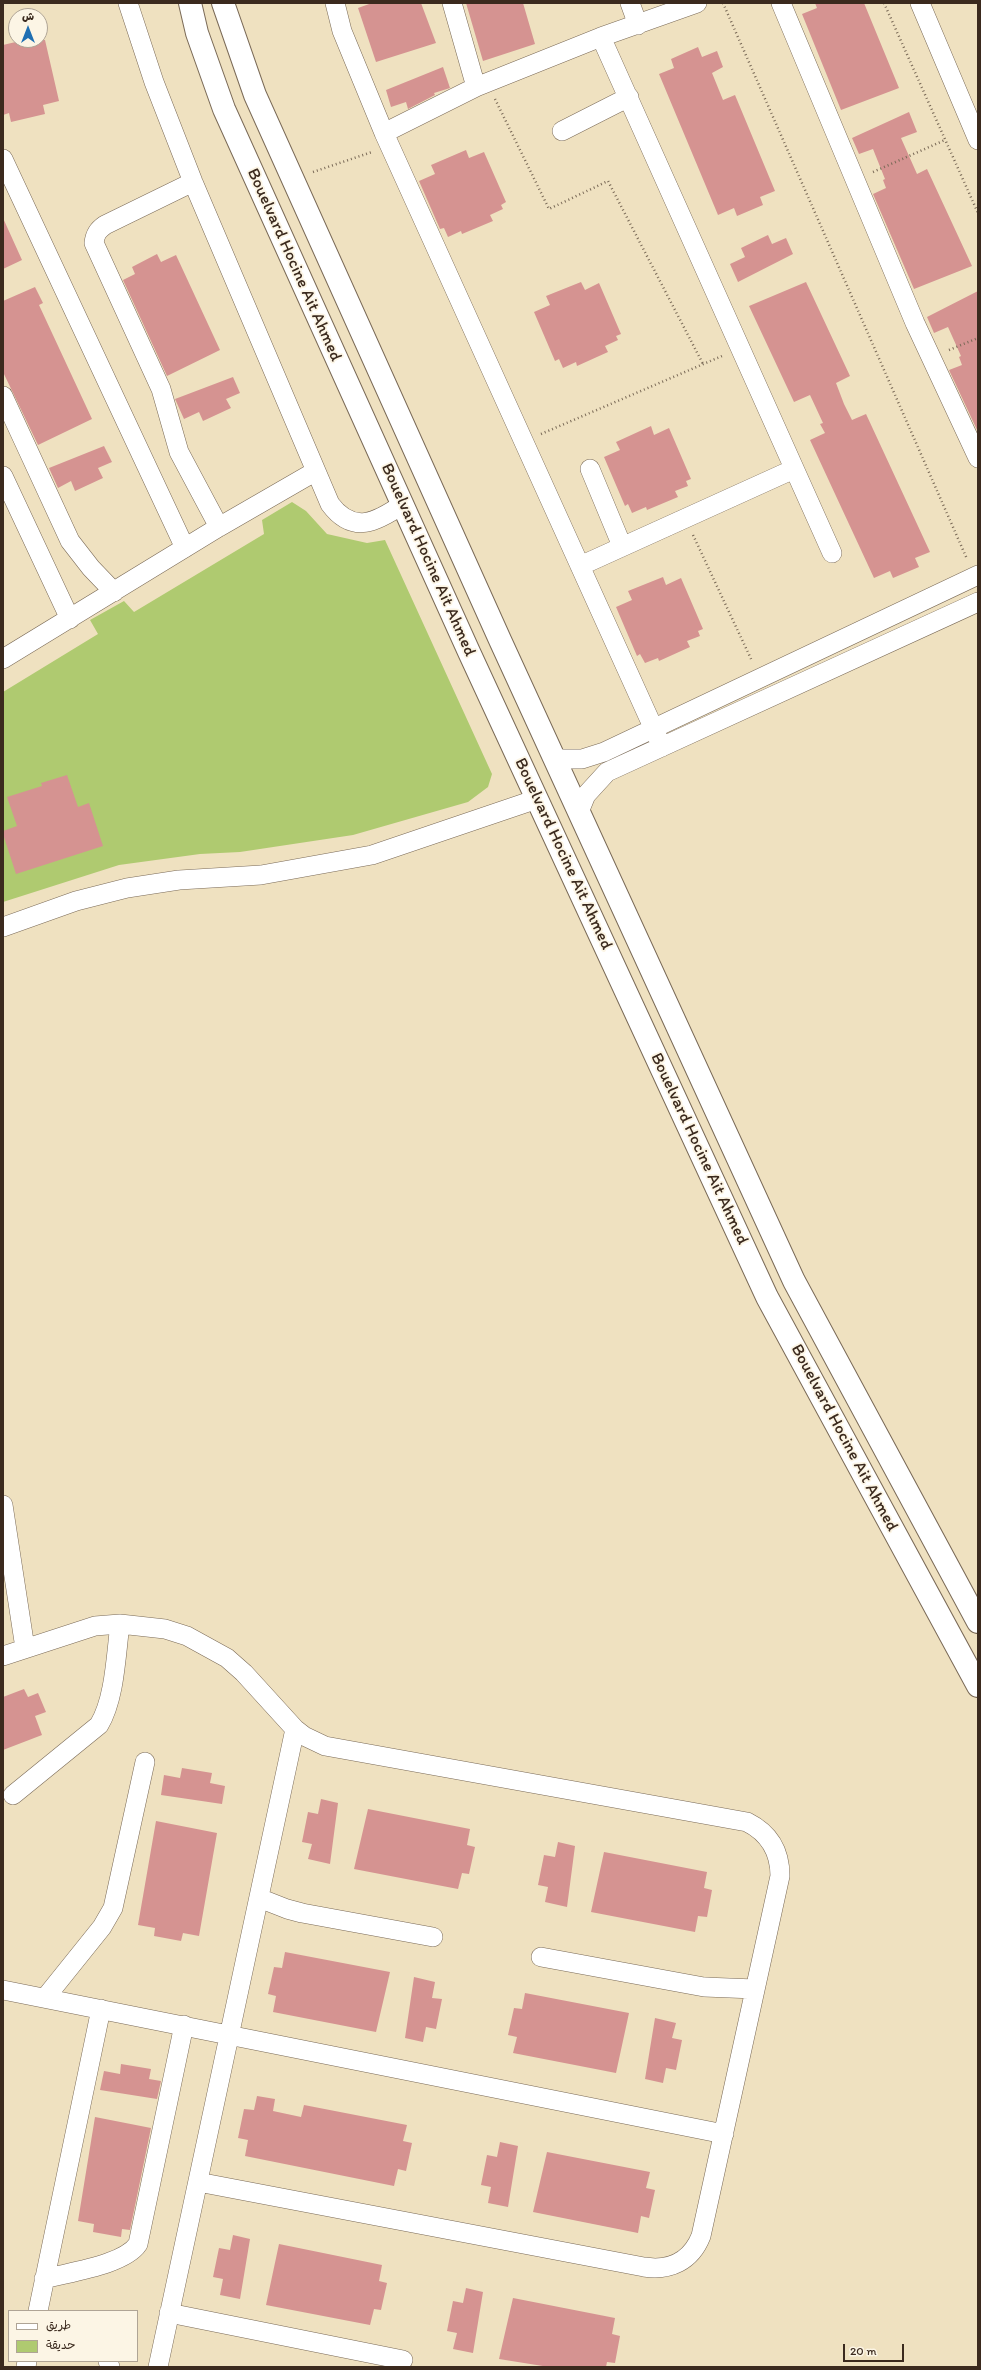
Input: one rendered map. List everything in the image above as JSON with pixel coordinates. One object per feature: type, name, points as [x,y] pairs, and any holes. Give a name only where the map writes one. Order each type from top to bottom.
[{"type":"main road","name":"Bouelvard Hocine Ait Ahmed","points":[[190,3],[198,33],[224,109],[537,799],[767,1297],[978,1686]]},
{"type":"main road","points":[[223,3],[255,95],[292,178],[578,812],[794,1282],[978,1622]]},
{"type":"street","points":[[128,3],[154,82],[193,182],[330,504],[337,512],[350,520],[366,523],[376,521],[403,504]]},
{"type":"street","points":[[335,3],[342,31],[387,139],[662,747]]},
{"type":"street","points":[[452,3],[482,85]]},
{"type":"street","points":[[630,3],[638,25]]},
{"type":"street","points":[[387,139],[482,85],[601,37],[697,3]]},
{"type":"street","points":[[781,3],[931,358],[978,458]]},
{"type":"street","points":[[920,3],[978,140]]},
{"type":"street","points":[[601,37],[832,553]]},
{"type":"street","points":[[562,132],[629,97]]},
{"type":"street","points":[[3,159],[185,548]]},
{"type":"street","points":[[193,182],[105,225],[95,236],[94,243],[162,389],[179,452],[219,527]]},
{"type":"street","points":[[3,396],[70,541],[91,568],[114,592]]},
{"type":"street","points":[[580,566],[794,469]]},
{"type":"street","points":[[590,470],[622,546]]},
{"type":"street","points":[[3,659],[219,527],[316,472]]},
{"type":"street","points":[[3,476],[70,619]]},
{"type":"street","points":[[554,759],[569,760],[593,756],[977,576]]},
{"type":"street","points":[[578,812],[586,795],[607,772],[978,602]]},
{"type":"street","points":[[3,927],[76,900],[127,888],[179,880],[261,875],[372,856],[537,799]]},
{"type":"street","points":[[3,1505],[25,1648]]},
{"type":"street","points":[[13,1795],[99,1725],[105,1713],[113,1675],[120,1624]]},
{"type":"street","points":[[3,1656],[95,1626],[120,1624],[165,1629],[208,1646],[244,1673],[295,1729],[314,1742],[339,1749],[747,1822],[756,1826],[771,1840],[776,1849],[780,1867],[724,2134],[698,2245],[685,2259],[676,2265],[655,2269],[198,2182]]},
{"type":"street","points":[[158,2367],[295,1729]]},
{"type":"street","points":[[45,1998],[102,1927],[113,1908],[145,1762]]},
{"type":"street","points":[[259,1898],[286,1909],[302,1913],[433,1937]]},
{"type":"street","points":[[541,1957],[704,1987],[755,1989]]},
{"type":"street","points":[[3,1990],[230,2034],[724,2134]]},
{"type":"street","points":[[38,2310],[101,2009]]},
{"type":"street","points":[[44,2279],[119,2259],[134,2251],[138,2244],[184,2025]]},
{"type":"street","points":[[169,2313],[403,2360]]},
{"type":"path","points":[[723,3],[977,576]]},
{"type":"path","points":[[884,3],[978,213]]},
{"type":"path","points":[[482,85],[549,209],[608,180],[703,364]]},
{"type":"path","points":[[292,178],[387,139]]},
{"type":"path","points":[[855,180],[945,140]]},
{"type":"path","points":[[931,358],[978,338]]},
{"type":"path","points":[[524,441],[741,348]]},
{"type":"path","points":[[685,518],[759,677]]},
{"type":"green space","points":[[292,502],[306,511],[327,534],[367,543],[385,540],[492,774],[488,787],[468,802],[353,835],[240,852],[200,854],[119,865],[3,902],[3,692],[98,634],[90,620],[124,601],[134,612],[264,534],[262,520]]},
{"type":"building","points":[[372,3],[421,3],[436,43],[376,62],[358,8]]},
{"type":"building","points":[[466,3],[523,3],[535,44],[483,61]]},
{"type":"building","points":[[815,3],[864,3],[899,88],[841,110],[802,14],[817,8]]},
{"type":"building","points":[[8,44],[8,48],[47,48],[59,101],[43,105],[45,114],[11,122],[9,113],[3,115],[3,45]]},
{"type":"building","points":[[698,47],[702,57],[717,51],[723,67],[712,73],[723,100],[735,95],[775,191],[760,197],[763,205],[737,216],[734,208],[718,215],[659,74],[674,68],[671,59]]},
{"type":"building","points":[[443,67],[450,88],[434,93],[435,95],[408,109],[406,102],[391,107],[386,90]]},
{"type":"building","points":[[909,112],[917,132],[901,138],[917,174],[927,169],[972,266],[914,289],[873,194],[886,188],[883,180],[885,179],[873,149],[859,154],[852,138]]},
{"type":"building","points":[[466,150],[469,158],[484,152],[506,202],[501,205],[503,209],[490,215],[493,221],[462,234],[461,231],[448,237],[444,228],[440,229],[419,181],[435,174],[431,165]]},
{"type":"building","points":[[3,218],[22,260],[3,269]]},
{"type":"building","points":[[768,235],[772,244],[786,238],[793,254],[738,282],[730,264],[745,257],[741,248]]},
{"type":"building","points":[[157,254],[161,262],[176,255],[220,350],[167,376],[123,280],[135,274],[132,267]]},
{"type":"building","points":[[581,282],[585,290],[599,283],[621,334],[616,336],[618,340],[605,346],[608,352],[577,366],[576,362],[563,368],[559,359],[555,361],[534,312],[550,305],[546,296]]},
{"type":"building","points":[[806,282],[850,376],[836,383],[844,404],[852,420],[866,414],[930,552],[915,558],[919,567],[893,578],[890,571],[874,578],[810,440],[825,433],[820,424],[823,423],[810,395],[794,402],[749,306]]},
{"type":"building","points":[[35,287],[43,303],[39,305],[92,419],[38,445],[3,372],[3,301]]},
{"type":"building","points":[[978,291],[978,432],[949,370],[962,365],[959,357],[961,356],[948,327],[934,333],[927,317]]},
{"type":"building","points":[[233,377],[240,393],[226,399],[231,408],[203,421],[199,412],[184,419],[175,399]]},
{"type":"building","points":[[651,426],[654,435],[669,428],[691,479],[686,481],[688,486],[675,491],[678,497],[647,510],[646,507],[632,513],[628,504],[625,506],[604,457],[620,450],[616,442]]},
{"type":"building","points":[[104,446],[112,462],[98,468],[103,478],[75,491],[71,481],[58,488],[49,468]]},
{"type":"building","points":[[663,577],[666,585],[681,578],[703,629],[698,631],[700,636],[687,641],[690,647],[659,661],[658,658],[645,663],[640,654],[637,656],[616,607],[632,600],[628,591]]},
{"type":"building","points":[[67,775],[78,807],[89,803],[103,846],[16,874],[3,834],[3,831],[17,826],[7,797],[42,786],[41,783]]},
{"type":"building","points":[[24,1689],[28,1697],[38,1693],[46,1712],[35,1716],[42,1735],[3,1750],[3,1697]]},
{"type":"building","points":[[182,1768],[212,1773],[210,1783],[225,1786],[222,1804],[161,1795],[164,1775],[180,1778]]},
{"type":"building","points":[[321,1799],[338,1803],[330,1864],[308,1859],[312,1844],[302,1842],[308,1812],[318,1814]]},
{"type":"building","points":[[368,1809],[470,1829],[467,1845],[475,1847],[469,1874],[462,1873],[458,1889],[354,1869]]},
{"type":"building","points":[[156,1821],[217,1833],[199,1936],[183,1933],[181,1941],[154,1936],[155,1928],[138,1925]]},
{"type":"building","points":[[558,1842],[575,1846],[567,1907],[545,1902],[548,1887],[538,1885],[544,1855],[555,1857]]},
{"type":"building","points":[[604,1852],[707,1872],[704,1888],[712,1890],[707,1917],[698,1916],[695,1932],[591,1912]]},
{"type":"building","points":[[285,1952],[390,1972],[376,2032],[273,2012],[276,1996],[268,1994],[274,1967],[282,1968]]},
{"type":"building","points":[[414,1977],[435,1982],[432,1998],[442,1999],[436,2029],[426,2027],[423,2042],[405,2038]]},
{"type":"building","points":[[525,1993],[629,2013],[616,2073],[513,2053],[517,2037],[508,2035],[514,2008],[522,2009]]},
{"type":"building","points":[[655,2018],[676,2023],[672,2038],[682,2040],[676,2070],[666,2068],[663,2083],[645,2079]]},
{"type":"building","points":[[121,2064],[151,2069],[149,2079],[161,2081],[157,2099],[100,2090],[104,2071],[120,2074]]},
{"type":"building","points":[[257,2096],[275,2099],[273,2111],[301,2117],[304,2105],[407,2125],[403,2141],[412,2143],[406,2171],[398,2169],[394,2186],[245,2156],[248,2140],[238,2138],[244,2109],[254,2110]]},
{"type":"building","points":[[95,2117],[151,2128],[130,2230],[122,2229],[121,2237],[93,2232],[94,2224],[78,2221]]},
{"type":"building","points":[[500,2142],[518,2146],[508,2207],[488,2203],[491,2187],[481,2185],[487,2155],[497,2157]]},
{"type":"building","points":[[547,2152],[650,2172],[646,2188],[655,2190],[649,2218],[641,2216],[638,2233],[533,2212]]},
{"type":"building","points":[[233,2235],[250,2239],[240,2299],[220,2295],[223,2279],[213,2277],[219,2248],[230,2250]]},
{"type":"building","points":[[279,2244],[382,2265],[379,2281],[387,2283],[381,2310],[374,2309],[370,2325],[266,2305]]},
{"type":"building","points":[[466,2288],[483,2292],[473,2353],[453,2349],[457,2333],[447,2331],[453,2301],[463,2303]]},
{"type":"building","points":[[513,2298],[615,2318],[612,2334],[620,2336],[615,2363],[607,2362],[606,2367],[549,2367],[499,2359]]}]
